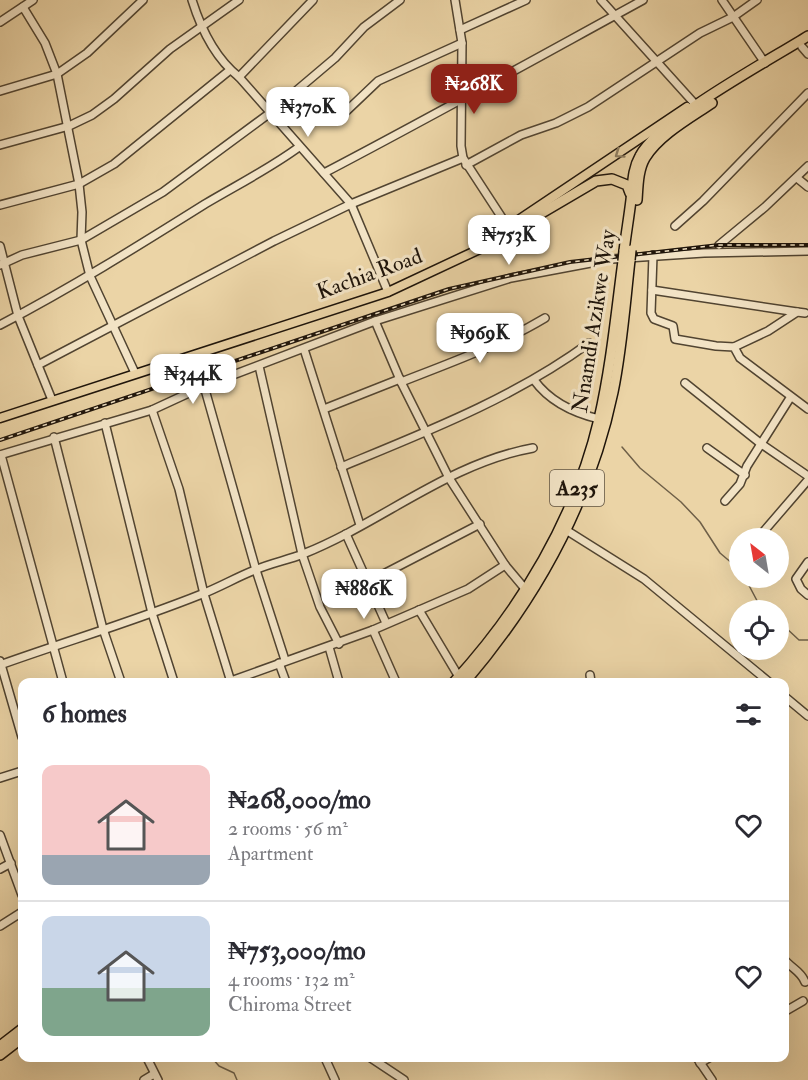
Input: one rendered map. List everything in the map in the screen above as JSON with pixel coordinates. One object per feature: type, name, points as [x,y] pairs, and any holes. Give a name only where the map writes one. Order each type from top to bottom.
[{"type":"highway","name":"Kachia Road","points":[[699,102],[808,36]]},
{"type":"highway","name":"A235","points":[[627,256],[641,169],[650,151],[698,112],[806,48]]},
{"type":"highway","name":"Nnamdi Azikwe Way","points":[[463,678],[507,632],[524,606],[566,530],[587,483],[610,403],[618,359],[632,180],[635,167],[645,148],[699,102]]},
{"type":"highway","points":[[484,247],[596,181],[612,179],[624,182],[629,188],[631,199]]},
{"type":"highway","name":"Nnamdi Azikwe Way","points":[[462,678],[526,590],[555,537],[587,460],[599,419],[612,357],[627,256]]},
{"type":"highway","points":[[0,1046],[18,1032]]},
{"type":"highway","points":[[0,1055],[18,1041]]},
{"type":"main road","name":"Kachia Road","points":[[0,418],[388,292],[484,247],[493,237],[699,102]]},
{"type":"street","points":[[0,22],[33,0]]},
{"type":"street","points":[[0,91],[57,74],[87,53],[143,0]]},
{"type":"street","points":[[192,0],[201,28],[230,70],[239,77],[351,204],[388,292]]},
{"type":"street","points":[[0,145],[69,126],[92,115],[114,99],[170,49],[239,0]]},
{"type":"street","points":[[239,77],[313,0]]},
{"type":"street","points":[[2,264],[22,255],[81,240],[163,192],[270,113],[335,58],[364,27],[400,0]]},
{"type":"street","points":[[455,0],[462,43],[461,146],[465,162],[508,227]]},
{"type":"street","points":[[460,30],[526,0]]},
{"type":"street","points":[[602,0],[656,62],[699,102]]},
{"type":"street","points":[[324,173],[462,101],[542,54],[643,0]]},
{"type":"street","points":[[722,0],[765,63]]},
{"type":"street","points":[[38,365],[197,279],[351,204],[465,162],[588,107],[700,33],[733,17],[758,0]]},
{"type":"street","points":[[23,7],[45,43],[57,74],[79,184],[82,212],[81,240],[90,276],[135,373]]},
{"type":"street","points":[[338,119],[378,81],[462,43]]},
{"type":"street","points":[[0,205],[79,184],[114,164],[230,70]]},
{"type":"street","points":[[675,226],[703,201],[808,93]]},
{"type":"street","points":[[0,325],[90,276],[217,197],[274,165],[299,147]]},
{"type":"street","points":[[719,245],[808,166]]},
{"type":"street","points":[[796,178],[808,187]]},
{"type":"street","points":[[0,246],[2,264],[18,316],[52,400]]},
{"type":"street","points":[[62,678],[0,455],[54,437],[152,410],[204,386],[375,321],[511,278],[612,259],[653,255],[808,252]]},
{"type":"street","points":[[652,290],[801,313],[734,347],[675,339],[673,326],[656,321],[653,317],[652,290],[653,255]]},
{"type":"street","points":[[324,409],[464,358],[545,318]]},
{"type":"street","points":[[375,321],[401,381],[449,478],[505,565],[526,590]]},
{"type":"street","points":[[341,467],[427,431],[534,380],[589,343]]},
{"type":"street","points":[[734,347],[740,358],[790,398],[808,409]]},
{"type":"street","points":[[304,349],[360,525]]},
{"type":"street","points":[[260,366],[303,554],[320,607],[339,644]]},
{"type":"street","points":[[534,380],[552,399],[564,407],[599,419]]},
{"type":"street","points":[[685,383],[760,443],[808,476]]},
{"type":"street","points":[[204,386],[285,678]]},
{"type":"street","points":[[725,501],[744,475],[760,443],[790,398]]},
{"type":"street","points":[[152,410],[179,489],[204,594],[229,678]]},
{"type":"street","points":[[105,423],[152,613],[173,678]]},
{"type":"street","points":[[54,437],[104,629],[120,678]]},
{"type":"street","points":[[18,724],[0,664],[152,613],[204,594],[255,570],[303,554],[346,534],[449,478],[508,452],[533,448]]},
{"type":"street","points":[[707,448],[744,475]]},
{"type":"street","points":[[767,528],[808,480]]},
{"type":"street","points":[[368,582],[480,524]]},
{"type":"street","points":[[566,530],[644,579],[764,678]]},
{"type":"street","points":[[346,534],[386,623]]},
{"type":"street","points":[[808,562],[796,579],[808,595]]},
{"type":"street","points":[[240,678],[373,630],[468,589],[505,565]]},
{"type":"street","points":[[419,610],[458,678]]},
{"type":"street","points":[[373,630],[394,678]]},
{"type":"street","points":[[328,647],[338,678]]},
{"type":"street","points":[[789,700],[808,716]]},
{"type":"street","points":[[0,778],[18,772]]},
{"type":"street","points":[[0,835],[18,884]]},
{"type":"street","points":[[0,869],[10,863]]},
{"type":"street","points":[[0,926],[18,915]]},
{"type":"street","points":[[789,966],[801,973],[805,982]]},
{"type":"street","points":[[789,1009],[803,1001]]},
{"type":"street","points":[[144,1080],[156,1077],[149,1062]]},
{"type":"street","points":[[327,1062],[335,1080]]},
{"type":"street","points":[[377,1062],[404,1080]]},
{"type":"street","points":[[700,1062],[712,1080]]},
{"type":"waterway","points":[[622,447],[640,468],[681,502],[700,522],[720,553],[729,561]]},
{"type":"waterway","points":[[750,588],[757,600]]},
{"type":"waterway","points":[[789,631],[799,640],[808,640]]},
{"type":"waterway","points":[[216,1062],[234,1073],[237,1080]]},
{"type":"railway","points":[[0,440],[449,289],[570,262],[719,245],[808,245]]}]
